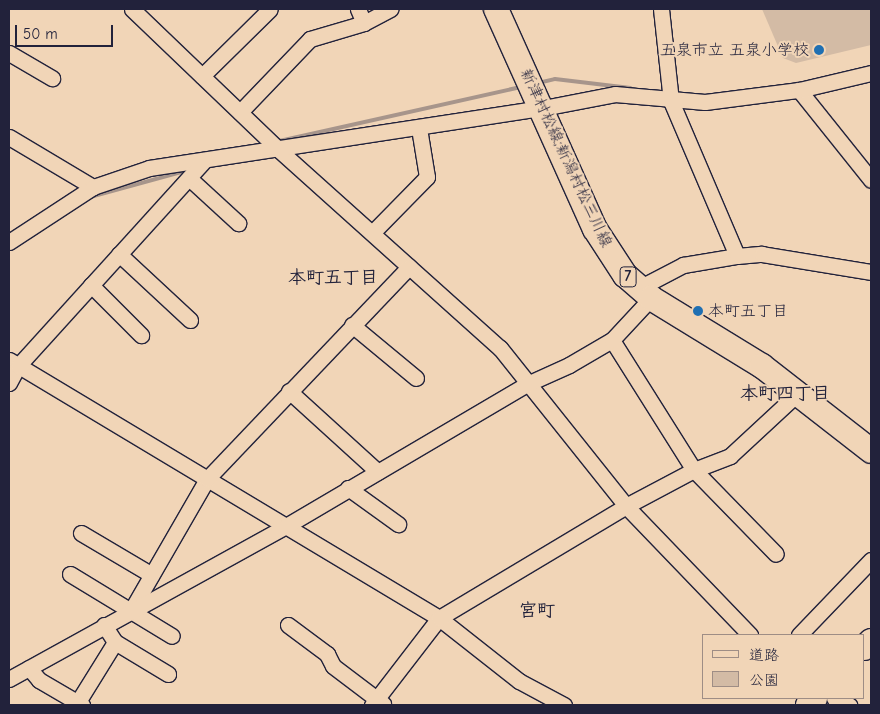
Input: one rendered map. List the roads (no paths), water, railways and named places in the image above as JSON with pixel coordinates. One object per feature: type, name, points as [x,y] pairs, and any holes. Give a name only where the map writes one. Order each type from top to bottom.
[{"type":"main road","name":"新津村松線;新潟村松三川線","points":[[496,9],[595,229],[609,253],[645,293],[740,351],[798,393],[871,451]]},
{"type":"street","points":[[132,9],[279,150],[373,232],[409,267],[500,348],[626,506],[749,634]]},
{"type":"street","points":[[202,76],[270,9]]},
{"type":"street","points":[[358,9],[364,23]]},
{"type":"street","points":[[240,112],[310,39],[364,23],[390,9]]},
{"type":"street","points":[[660,9],[671,101],[737,256]]},
{"type":"street","points":[[9,53],[52,78]]},
{"type":"street","points":[[9,242],[93,187],[149,168],[419,128],[616,94],[671,101],[705,102],[798,90],[871,73]]},
{"type":"street","points":[[798,90],[871,180]]},
{"type":"street","points":[[373,232],[427,177],[419,128]]},
{"type":"street","points":[[9,136],[93,187]]},
{"type":"street","points":[[9,383],[14,363],[91,285],[205,160]]},
{"type":"street","points":[[189,178],[238,223]]},
{"type":"street","points":[[119,254],[190,320]]},
{"type":"street","points":[[9,678],[286,526],[527,384],[569,365],[612,340],[645,293],[683,265],[762,254],[871,272]]},
{"type":"street","points":[[132,610],[207,479],[409,267]]},
{"type":"street","points":[[91,285],[141,335]]},
{"type":"street","points":[[352,326],[416,378]]},
{"type":"street","points":[[612,340],[694,470],[776,554]]},
{"type":"street","points":[[14,363],[439,618],[519,681],[564,705]]},
{"type":"street","points":[[290,391],[378,472]]},
{"type":"street","points":[[288,625],[327,654],[333,666],[378,703],[439,618],[626,506],[694,470],[730,456],[798,393]]},
{"type":"street","points":[[348,488],[398,524]]},
{"type":"street","points":[[81,533],[152,575]]},
{"type":"street","points":[[800,634],[871,560]]},
{"type":"street","points":[[70,574],[172,636]]},
{"type":"street","points":[[104,625],[115,642],[168,674]]},
{"type":"street","points":[[28,668],[39,680],[79,704],[115,642]]},
{"type":"street","points":[[836,699],[849,705]]},
{"type":"waterway","points":[[538,83],[555,79],[630,88]]},
{"type":"waterway","points":[[275,142],[522,87]]},
{"type":"waterway","points":[[90,197],[189,170]]},
{"type":"place","name":"五泉市立 五泉小学校","points":[[819,50]]},
{"type":"place","name":"本町五丁目","points":[[698,311]]},
{"type":"district","name":"本町五丁目","points":[[333,278]]},
{"type":"district","name":"本町四丁目","points":[[785,394]]},
{"type":"district","name":"宮町","points":[[537,611]]}]
